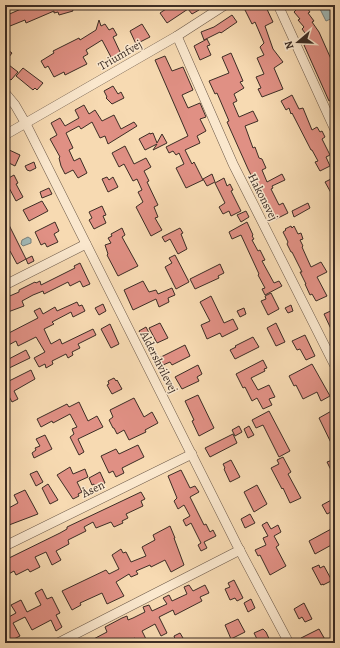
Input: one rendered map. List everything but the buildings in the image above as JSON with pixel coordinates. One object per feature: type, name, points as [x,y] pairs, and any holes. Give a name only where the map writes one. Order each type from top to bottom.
[{"type":"street","name":"Triumfvej","points":[[5,134],[26,124],[177,36],[225,5]]},
{"type":"street","points":[[278,5],[335,130]]},
{"type":"street","name":"Hakonsvej","points":[[177,36],[233,164],[335,366]]},
{"type":"street","name":"Aldershvilevej","points":[[5,93],[15,105],[26,124],[240,550],[289,643]]},
{"type":"street","points":[[5,286],[86,244]]},
{"type":"street","name":"Åsen","points":[[5,546],[192,454]]},
{"type":"street","points":[[58,643],[240,550]]},
{"type":"water","points":[[318,5],[331,5],[335,11],[333,18],[326,21]]},
{"type":"water","points":[[28,237],[31,239],[31,243],[23,246],[21,244],[22,240]]}]
